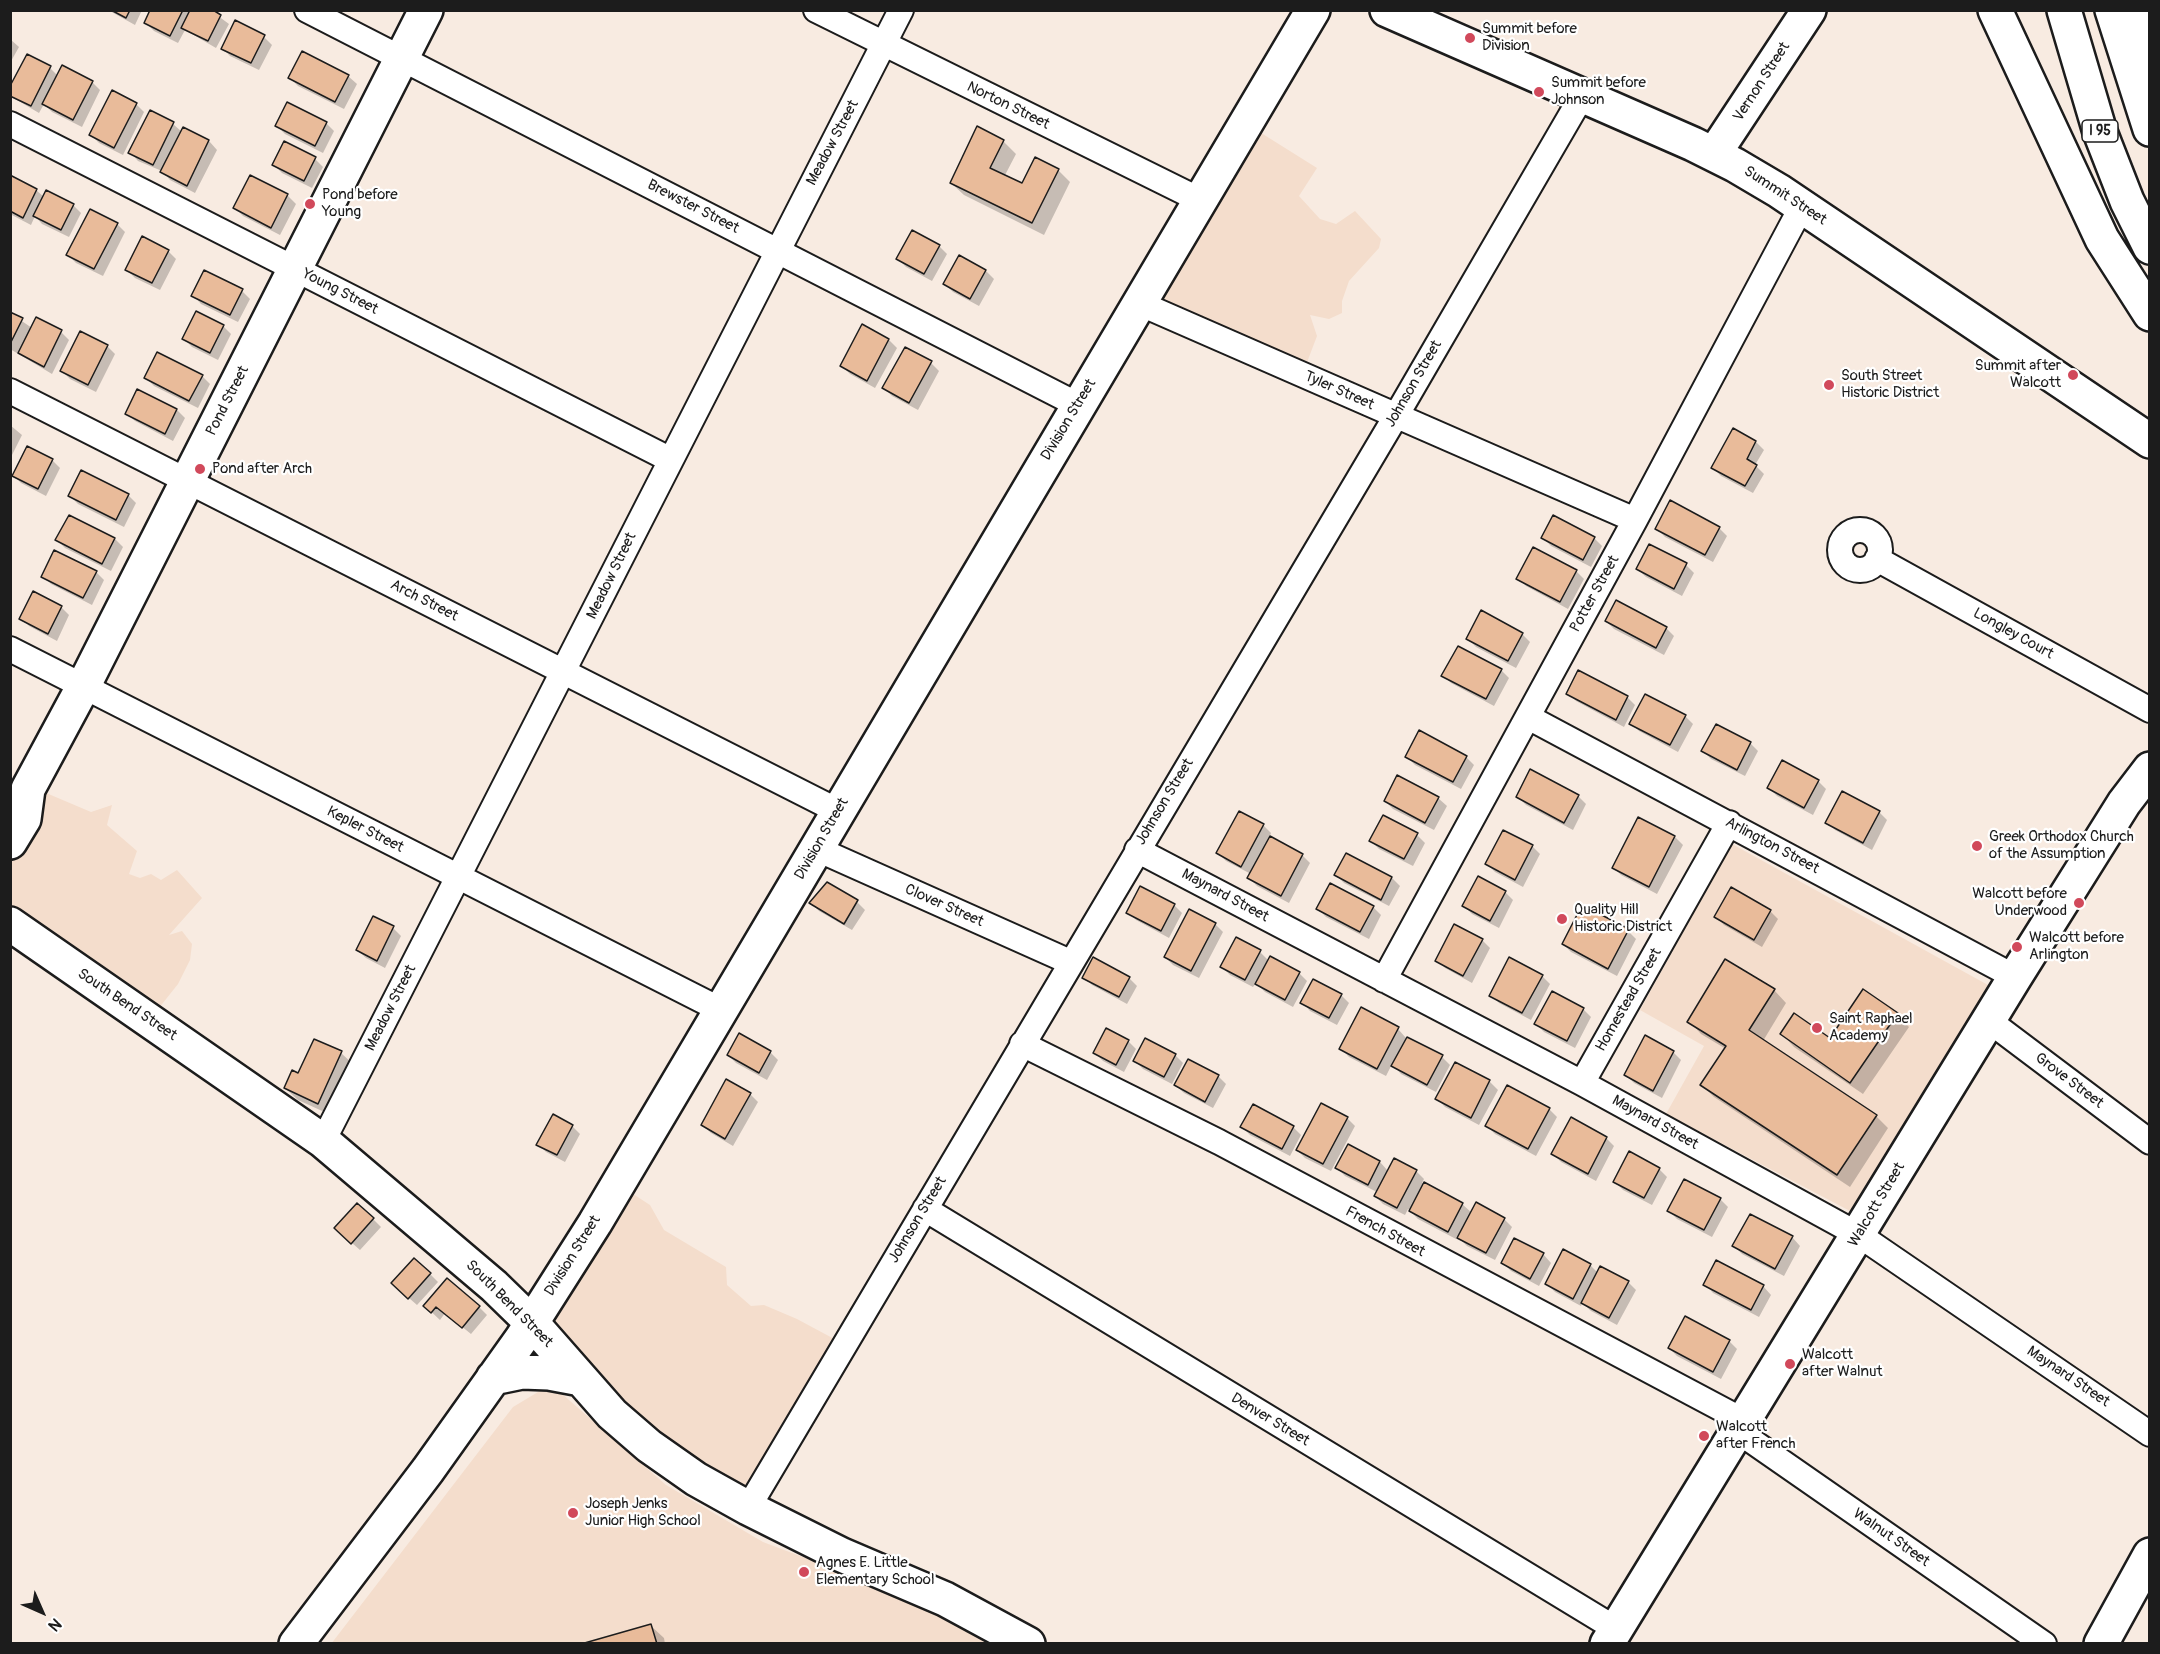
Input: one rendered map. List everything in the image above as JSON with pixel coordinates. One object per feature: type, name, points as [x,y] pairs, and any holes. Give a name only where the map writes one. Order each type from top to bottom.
[{"type":"main road","name":"Pond Street","points":[[10,842],[24,819],[16,785],[84,685],[426,10]]},
{"type":"main road","name":"Division Street","points":[[296,1644],[428,1470],[532,1323],[595,1223],[719,1009],[817,849],[1313,10]]},
{"type":"main road","name":"Summit Street","points":[[1387,10],[1714,154],[1802,206],[2150,441]]},
{"type":"main road","name":"Vernon Street","points":[[1714,154],[1809,10]]},
{"type":"main road","points":[[1977,10],[2000,25],[2102,239],[2150,314]]},
{"type":"main road","name":"I 95","points":[[2064,10],[2100,132],[2127,201],[2150,247]]},
{"type":"main road","points":[[2112,10],[2150,129]]},
{"type":"main road","points":[[2131,10],[2150,52]]},
{"type":"main road","name":"Walcott Street","points":[[1611,1639],[1988,1020],[2124,803],[2150,769]]},
{"type":"main road","name":"South Bend Street","points":[[10,924],[323,1141],[494,1286],[532,1323],[612,1414],[648,1446],[696,1479],[748,1508],[842,1555],[945,1599],[1028,1644]]},
{"type":"main road","points":[[493,1378],[522,1372],[549,1373],[581,1379]]},
{"type":"main road","points":[[2101,1644],[2150,1556]]},
{"type":"street","name":"Brewster Street","points":[[307,10],[1078,405]]},
{"type":"street","name":"Norton Street","points":[[816,10],[884,46],[1200,200]]},
{"type":"street","name":"Meadow Street","points":[[323,1141],[564,671],[669,459],[901,10]]},
{"type":"street","name":"Johnson Street","points":[[748,1508],[1396,416],[1582,96]]},
{"type":"street","name":"Young Street","points":[[10,124],[669,459]]},
{"type":"street","name":"Potter Street","points":[[1384,980],[1635,520],[1802,206]]},
{"type":"street","name":"Tyler Street","points":[[1141,304],[1635,520]]},
{"type":"street","name":"Arch Street","points":[[10,391],[188,479],[838,811]]},
{"type":"street","name":"Longley Court","points":[[1878,559],[2150,710]]},
{"type":"street","name":"Kepler Street","points":[[10,649],[719,1009]]},
{"type":"street","name":"Arlington Street","points":[[1528,717],[2015,977]]},
{"type":"street","name":"Homestead Street","points":[[1582,1083],[1729,823]]},
{"type":"street","name":"Clover Street","points":[[817,849],[1071,962]]},
{"type":"street","name":"Maynard Street","points":[[1137,850],[1582,1083],[1859,1235],[2150,1434]]},
{"type":"street","name":"Grove Street","points":[[1988,1020],[2150,1142]]},
{"type":"street","name":"French Street","points":[[1022,1044],[1219,1142],[1731,1414],[1741,1428]]},
{"type":"street","name":"Denver Street","points":[[925,1209],[1611,1639]]},
{"type":"street","name":"Walnut Street","points":[[1741,1428],[1749,1439],[2044,1644]]},
{"type":"shaded area","points":[[1242,121],[1317,168],[1299,196],[1320,219],[1336,224],[1355,211],[1381,239],[1379,248],[1349,281],[1342,301],[1342,313],[1329,319],[1310,315],[1317,336],[1301,378],[1132,299]]},
{"type":"shaded area","points":[[10,782],[21,789],[32,787],[91,812],[112,805],[107,825],[137,851],[129,874],[140,878],[151,874],[161,880],[177,870],[202,898],[169,935],[182,931],[192,944],[190,960],[178,984],[151,1018],[11,924]]},
{"type":"shaded area","name":"Saint Raphael Academy","points":[[1732,844],[1988,985],[1850,1211],[1666,1114],[1704,1046],[1640,1010]]},
{"type":"shaded area","points":[[610,1179],[650,1205],[664,1230],[726,1267],[727,1285],[751,1306],[764,1305],[797,1319],[838,1341],[745,1505],[523,1318]]},
{"type":"shaded area","name":"Joseph Jenks Junior High School","points":[[543,1389],[561,1393],[666,1485],[763,1542],[922,1602],[998,1644],[331,1644],[513,1407]]},
{"type":"building","points":[[111,10],[130,10],[126,18]]},
{"type":"building","points":[[150,10],[183,10],[170,36],[144,23]]},
{"type":"building","points":[[190,10],[213,10],[221,15],[208,41],[181,28]]},
{"type":"building","points":[[235,20],[265,35],[251,63],[221,49]]},
{"type":"building","points":[[302,51],[349,75],[335,102],[288,78]]},
{"type":"building","points":[[27,54],[51,66],[31,106],[10,96],[10,86]]},
{"type":"building","points":[[62,65],[93,81],[73,120],[42,104]]},
{"type":"building","points":[[112,90],[137,103],[114,148],[89,135]]},
{"type":"building","points":[[287,102],[327,122],[315,146],[275,126]]},
{"type":"building","points":[[150,110],[174,122],[153,165],[128,153]]},
{"type":"building","points":[[977,126],[1004,140],[990,168],[1022,183],[1035,157],[1059,169],[1032,223],[950,183]]},
{"type":"building","points":[[183,127],[209,140],[187,186],[160,172]]},
{"type":"building","points":[[284,141],[316,157],[304,181],[272,165]]},
{"type":"building","points":[[10,175],[37,189],[23,218],[10,211]]},
{"type":"building","points":[[250,175],[288,194],[271,228],[233,208]]},
{"type":"building","points":[[46,190],[74,204],[61,230],[33,216]]},
{"type":"building","points":[[90,209],[118,223],[94,269],[66,255]]},
{"type":"building","points":[[912,230],[940,245],[924,274],[896,259]]},
{"type":"building","points":[[142,236],[169,250],[152,283],[125,270]]},
{"type":"building","points":[[959,255],[986,270],[970,299],[943,284]]},
{"type":"building","points":[[204,270],[243,289],[230,315],[191,296]]},
{"type":"building","points":[[196,311],[224,325],[210,353],[182,339]]},
{"type":"building","points":[[10,312],[23,318],[10,344]]},
{"type":"building","points":[[36,317],[62,330],[44,367],[18,353]]},
{"type":"building","points":[[862,324],[889,339],[867,381],[840,366]]},
{"type":"building","points":[[80,331],[108,345],[88,385],[60,371]]},
{"type":"building","points":[[905,347],[932,361],[909,403],[882,388]]},
{"type":"building","points":[[157,352],[203,375],[189,401],[144,378]]},
{"type":"building","points":[[137,389],[177,409],[165,434],[125,414]]},
{"type":"building","points":[[1733,428],[1756,441],[1747,459],[1757,465],[1745,486],[1711,468]]},
{"type":"building","points":[[27,446],[53,459],[38,489],[12,476]]},
{"type":"building","points":[[81,470],[129,494],[116,520],[68,496]]},
{"type":"building","points":[[1670,500],[1720,527],[1705,555],[1655,529]]},
{"type":"building","points":[[69,515],[115,538],[102,564],[55,540]]},
{"type":"building","points":[[1553,515],[1595,537],[1583,560],[1541,538]]},
{"type":"building","points":[[1649,544],[1687,563],[1674,589],[1636,569]]},
{"type":"building","points":[[1533,547],[1577,570],[1560,602],[1516,579]]},
{"type":"building","points":[[54,550],[97,571],[83,598],[41,577]]},
{"type":"building","points":[[33,591],[62,606],[48,634],[19,619]]},
{"type":"building","points":[[1616,600],[1667,627],[1656,648],[1605,621]]},
{"type":"building","points":[[1481,610],[1523,633],[1508,661],[1466,639]]},
{"type":"building","points":[[1458,646],[1502,669],[1486,699],[1441,676]]},
{"type":"building","points":[[1578,670],[1628,696],[1616,720],[1566,694]]},
{"type":"building","points":[[1645,694],[1686,715],[1670,745],[1629,724]]},
{"type":"building","points":[[1716,724],[1751,742],[1737,770],[1701,751]]},
{"type":"building","points":[[1419,730],[1467,756],[1453,782],[1405,757]]},
{"type":"building","points":[[1782,760],[1819,780],[1804,808],[1767,788]]},
{"type":"building","points":[[1530,769],[1579,795],[1564,823],[1516,797]]},
{"type":"building","points":[[1397,775],[1439,797],[1425,823],[1384,801]]},
{"type":"building","points":[[1842,791],[1880,811],[1863,843],[1825,823]]},
{"type":"building","points":[[1239,811],[1264,824],[1241,867],[1216,853]]},
{"type":"building","points":[[1383,815],[1418,833],[1404,859],[1369,841]]},
{"type":"building","points":[[1638,817],[1675,836],[1649,887],[1612,868]]},
{"type":"building","points":[[1503,830],[1533,845],[1515,880],[1485,864]]},
{"type":"building","points":[[1270,836],[1303,854],[1281,896],[1247,878]]},
{"type":"building","points":[[1346,853],[1392,877],[1381,900],[1334,875]]},
{"type":"building","points":[[1478,876],[1506,891],[1490,921],[1462,906]]},
{"type":"building","points":[[827,882],[858,900],[844,924],[809,903]]},
{"type":"building","points":[[1330,883],[1374,906],[1360,932],[1316,909]]},
{"type":"building","points":[[1140,886],[1175,904],[1161,931],[1126,913]]},
{"type":"building","points":[[1731,887],[1771,910],[1754,940],[1714,917]]},
{"type":"building","points":[[1582,905],[1629,929],[1608,969],[1562,944]]},
{"type":"building","points":[[1189,909],[1216,923],[1191,971],[1164,957]]},
{"type":"building","points":[[373,916],[394,926],[377,961],[356,950]]},
{"type":"building","points":[[1454,924],[1483,939],[1463,976],[1435,961]]},
{"type":"building","points":[[1236,937],[1261,950],[1245,980],[1220,967]]},
{"type":"building","points":[[1270,956],[1300,972],[1285,1000],[1255,984]]},
{"type":"building","points":[[1093,957],[1130,977],[1119,997],[1082,978]]},
{"type":"building","points":[[1509,957],[1543,975],[1522,1013],[1489,996]]},
{"type":"building","points":[[1725,959],[1775,989],[1749,1030],[1877,1115],[1837,1175],[1700,1085],[1726,1046],[1687,1022]]},
{"type":"building","points":[[1313,979],[1342,994],[1329,1018],[1300,1003]]},
{"type":"building","points":[[1863,989],[1898,1013],[1850,1083],[1780,1034],[1794,1013],[1830,1038]]},
{"type":"building","points":[[1552,991],[1584,1008],[1567,1041],[1534,1024]]},
{"type":"building","points":[[1361,1007],[1399,1027],[1377,1069],[1339,1049]]},
{"type":"building","points":[[1106,1028],[1129,1040],[1116,1065],[1093,1053]]},
{"type":"building","points":[[739,1033],[771,1051],[759,1073],[727,1055]]},
{"type":"building","points":[[1645,1035],[1674,1051],[1653,1091],[1624,1075]]},
{"type":"building","points":[[1407,1037],[1443,1055],[1427,1085],[1391,1066]]},
{"type":"building","points":[[1145,1038],[1176,1054],[1164,1077],[1133,1061]]},
{"type":"building","points":[[314,1039],[342,1051],[318,1104],[284,1088],[292,1070],[298,1073]]},
{"type":"building","points":[[1188,1059],[1219,1075],[1205,1102],[1174,1085]]},
{"type":"building","points":[[1455,1062],[1490,1080],[1471,1118],[1435,1099]]},
{"type":"building","points":[[726,1079],[751,1093],[725,1139],[701,1125]]},
{"type":"building","points":[[1507,1085],[1550,1108],[1528,1149],[1485,1126]]},
{"type":"building","points":[[1321,1103],[1348,1117],[1323,1164],[1296,1150]]},
{"type":"building","points":[[1253,1104],[1294,1126],[1282,1149],[1240,1127]]},
{"type":"building","points":[[553,1114],[573,1125],[557,1155],[536,1145]]},
{"type":"building","points":[[1571,1117],[1607,1137],[1588,1174],[1551,1154]]},
{"type":"building","points":[[1348,1144],[1380,1161],[1368,1185],[1335,1168]]},
{"type":"building","points":[[1629,1151],[1660,1168],[1644,1198],[1613,1182]]},
{"type":"building","points":[[1394,1158],[1417,1170],[1397,1208],[1374,1196]]},
{"type":"building","points":[[1684,1179],[1721,1198],[1704,1230],[1667,1211]]},
{"type":"building","points":[[1424,1182],[1463,1203],[1448,1232],[1409,1211]]},
{"type":"building","points":[[1476,1202],[1505,1218],[1486,1253],[1457,1238]]},
{"type":"building","points":[[357,1203],[374,1218],[351,1244],[334,1228]]},
{"type":"building","points":[[1750,1214],[1793,1236],[1775,1269],[1732,1246]]},
{"type":"building","points":[[1514,1238],[1544,1253],[1530,1279],[1501,1263]]},
{"type":"building","points":[[1563,1249],[1591,1264],[1573,1299],[1545,1284]]},
{"type":"building","points":[[414,1258],[431,1273],[408,1299],[391,1283]]},
{"type":"building","points":[[1716,1260],[1764,1285],[1751,1310],[1703,1285]]},
{"type":"building","points":[[1600,1266],[1629,1281],[1609,1318],[1581,1303]]},
{"type":"building","points":[[447,1278],[480,1306],[462,1328],[436,1307],[431,1313],[423,1306]]},
{"type":"building","points":[[1685,1316],[1730,1340],[1713,1372],[1668,1348]]},
{"type":"building","points":[[651,1624],[657,1644],[581,1644]]},
{"type":"place","name":"Summit before Division","points":[[1470,38]]},
{"type":"place","name":"Summit before Johnson","points":[[1539,92]]},
{"type":"place","name":"Pond before Young","points":[[310,204]]},
{"type":"place","name":"Summit after Walcott","points":[[2073,375]]},
{"type":"place","name":"South Street Historic District","points":[[1829,385]]},
{"type":"place","name":"Pond after Arch","points":[[200,469]]},
{"type":"place","name":"Greek Orthodox Church of the Assumption","points":[[1977,846]]},
{"type":"place","name":"Walcott before Underwood","points":[[2079,903]]},
{"type":"place","name":"Quality Hill Historic District","points":[[1562,919]]},
{"type":"place","name":"Walcott before Arlington","points":[[2017,947]]},
{"type":"place","name":"Saint Raphael Academy","points":[[1817,1028]]},
{"type":"place","name":"Walcott after Walnut","points":[[1790,1364]]},
{"type":"place","name":"Walcott after French","points":[[1704,1436]]},
{"type":"place","name":"Joseph Jenks Junior High School","points":[[573,1513]]},
{"type":"place","name":"Agnes E. Little Elementary School","points":[[804,1572]]}]
